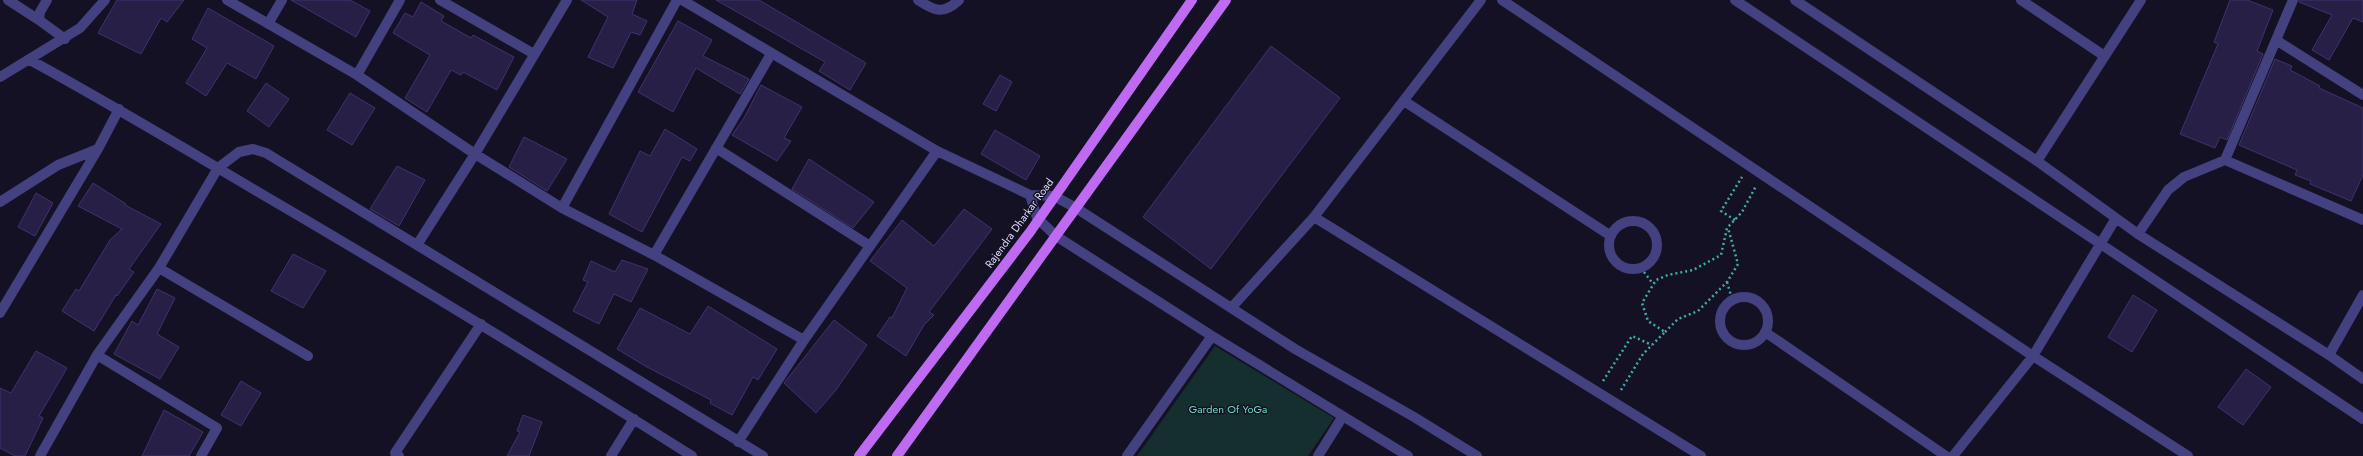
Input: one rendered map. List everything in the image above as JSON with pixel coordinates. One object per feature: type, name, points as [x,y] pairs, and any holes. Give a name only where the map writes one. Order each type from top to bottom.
[{"type":"main road","name":"Rajendra Dharkar Road","points":[[859,456],[1030,232],[1037,218],[1192,0]]},
{"type":"main road","points":[[897,456],[1226,0]]},
{"type":"street","points":[[8,0],[65,39]]},
{"type":"street","points":[[39,20],[40,12],[47,0]]},
{"type":"street","points":[[0,77],[65,39],[80,28],[105,0]]},
{"type":"street","points":[[227,0],[357,75],[475,154],[562,208],[654,256],[804,340]]},
{"type":"street","points":[[268,24],[282,0]]},
{"type":"street","points":[[357,75],[400,0]]},
{"type":"street","points":[[440,0],[534,54]]},
{"type":"street","points":[[417,245],[475,154],[567,0]]},
{"type":"street","points":[[562,208],[677,0]]},
{"type":"street","points":[[682,0],[771,54],[937,150],[1030,195],[1054,196],[1076,208],[1232,307],[1295,349],[1414,417],[1477,456]]},
{"type":"street","points":[[918,0],[931,8],[942,11],[950,8],[959,0]]},
{"type":"street","points":[[1232,307],[1314,217],[1480,0]]},
{"type":"street","points":[[1502,0],[2033,356],[2188,456]]},
{"type":"street","points":[[1735,0],[2363,419]]},
{"type":"street","points":[[1795,0],[2037,161],[2138,234],[2329,355],[2363,379]]},
{"type":"street","points":[[2020,0],[2103,55]]},
{"type":"street","points":[[2037,161],[2103,55],[2141,0]]},
{"type":"street","points":[[2138,234],[2168,190],[2184,177],[2225,160],[2293,0]]},
{"type":"street","points":[[2276,40],[2363,95]]},
{"type":"street","points":[[654,256],[771,54]]},
{"type":"street","points":[[30,60],[119,109],[481,324],[692,456]]},
{"type":"street","points":[[1404,101],[1611,236]]},
{"type":"street","points":[[0,313],[98,149],[119,109]]},
{"type":"street","points":[[716,148],[870,246]]},
{"type":"street","points":[[0,202],[58,166],[98,149]]},
{"type":"street","points":[[40,456],[97,355],[159,268],[218,168],[239,152],[254,149],[266,153],[763,456]]},
{"type":"street","points":[[738,442],[804,340],[937,150]]},
{"type":"street","points":[[2225,160],[2363,220]]},
{"type":"street","points":[[1030,195],[1037,218],[1056,236],[1212,336],[1408,456]]},
{"type":"street","points":[[1314,217],[1701,456]]},
{"type":"street","points":[[1953,456],[2033,356],[2116,218]]},
{"type":"street","points":[[1629,221],[1638,222],[1651,229],[1657,244],[1653,259],[1641,268],[1633,270],[1618,265],[1610,252],[1611,236],[1616,229],[1629,221]]},
{"type":"street","points":[[159,268],[308,356]]},
{"type":"street","points":[[2329,355],[2363,295]]},
{"type":"street","points":[[1748,297],[1762,304],[1768,319],[1765,332],[1758,340],[1751,344],[1736,344],[1723,334],[1719,319],[1724,307],[1732,299],[1748,297]]},
{"type":"street","points":[[399,456],[395,453],[481,324]]},
{"type":"street","points":[[1765,332],[1946,456]]},
{"type":"street","points":[[1127,456],[1212,336]]},
{"type":"street","points":[[97,355],[217,428],[201,456]]},
{"type":"street","points":[[1318,456],[1343,416]]},
{"type":"street","points":[[611,456],[634,419]]},
{"type":"path","points":[[1735,220],[1721,211],[1749,166]]},
{"type":"path","points":[[1665,332],[1648,321],[1642,303],[1656,280],[1668,275],[1693,270],[1721,255],[1727,228],[1742,212],[1762,175]]},
{"type":"path","points":[[1614,402],[1643,354],[1678,319],[1698,311],[1728,282],[1738,264],[1727,228]]},
{"type":"path","points":[[1641,268],[1654,284]]},
{"type":"path","points":[[1728,282],[1732,299]]},
{"type":"path","points":[[1596,391],[1632,336],[1652,345]]},
{"type":"green space","name":"Garden Of YoGa","points":[[1215,346],[1334,418],[1308,456],[1137,456]]},
{"type":"building","points":[[117,0],[184,0],[167,22],[161,18],[141,54],[98,33]]},
{"type":"building","points":[[291,0],[350,0],[370,11],[356,37]]},
{"type":"building","points":[[581,0],[637,0],[632,14],[647,21],[640,35],[631,32],[613,68],[588,57],[608,17]]},
{"type":"building","points":[[716,0],[759,0],[866,63],[850,90],[819,71],[825,62]]},
{"type":"building","points":[[2230,0],[2247,0],[2273,10],[2257,51],[2263,54],[2227,140],[2220,137],[2215,148],[2180,134],[2218,44],[2214,42]]},
{"type":"building","points":[[2299,0],[2363,0],[2363,22],[2353,18],[2329,60],[2312,50],[2332,15],[2299,2]]},
{"type":"building","points":[[421,2],[444,16],[441,21],[471,38],[473,35],[514,57],[497,90],[463,72],[461,75],[451,70],[427,112],[405,98],[430,55],[393,33],[405,13],[413,17]]},
{"type":"building","points":[[208,8],[274,46],[256,79],[227,63],[206,96],[186,83],[207,48],[192,39]]},
{"type":"building","points":[[678,21],[712,40],[703,56],[749,79],[740,94],[696,68],[673,112],[638,92]]},
{"type":"building","points":[[1271,46],[1340,98],[1211,269],[1143,217]]},
{"type":"building","points":[[2275,59],[2292,66],[2290,70],[2320,86],[2319,88],[2363,108],[2363,175],[2351,201],[2310,184],[2311,181],[2295,175],[2297,170],[2239,145]]},
{"type":"building","points":[[1000,75],[1012,82],[996,111],[983,104]]},
{"type":"building","points":[[266,83],[289,99],[269,127],[247,111]]},
{"type":"building","points":[[761,85],[802,107],[784,138],[791,141],[777,161],[732,135],[744,118]]},
{"type":"building","points":[[350,93],[375,108],[352,145],[327,130]]},
{"type":"building","points":[[665,129],[697,149],[690,161],[682,157],[642,232],[609,214],[640,151],[650,156]]},
{"type":"building","points":[[995,130],[1040,156],[1026,180],[981,154]]},
{"type":"building","points":[[524,137],[567,159],[547,191],[509,167]]},
{"type":"building","points":[[809,159],[874,202],[853,228],[792,189]]},
{"type":"building","points":[[397,166],[425,180],[399,226],[370,209]]},
{"type":"building","points":[[93,183],[126,204],[125,205],[161,224],[129,269],[134,272],[117,296],[116,295],[94,331],[62,311],[76,289],[79,291],[110,240],[122,229],[78,206]]},
{"type":"building","points":[[36,193],[53,203],[35,236],[18,227]]},
{"type":"building","points":[[964,209],[992,229],[929,312],[934,315],[924,325],[906,356],[877,336],[890,317],[892,318],[907,288],[870,261],[902,220],[934,246]]},
{"type":"building","points":[[293,254],[326,271],[303,308],[271,291]]},
{"type":"building","points":[[622,260],[648,269],[631,302],[614,294],[599,324],[573,311],[588,282],[583,280],[591,261],[615,272]]},
{"type":"building","points":[[157,289],[175,298],[157,334],[179,347],[160,379],[114,354],[132,321],[138,325]]},
{"type":"building","points":[[2133,295],[2157,310],[2132,352],[2108,337]]},
{"type":"building","points":[[708,306],[777,349],[758,380],[753,377],[732,415],[710,403],[711,400],[647,367],[617,349],[640,308],[690,334]]},
{"type":"building","points":[[834,320],[867,345],[836,390],[816,413],[784,383]]},
{"type":"building","points":[[36,351],[67,368],[39,416],[43,418],[25,456],[15,456],[0,448],[0,388],[11,393]]},
{"type":"building","points":[[2246,369],[2271,387],[2243,425],[2218,407]]},
{"type":"building","points":[[241,381],[261,393],[241,426],[221,415]]},
{"type":"building","points":[[164,410],[203,432],[189,456],[142,456]]},
{"type":"building","points":[[523,415],[542,422],[529,456],[507,456],[520,432],[517,431]]}]
